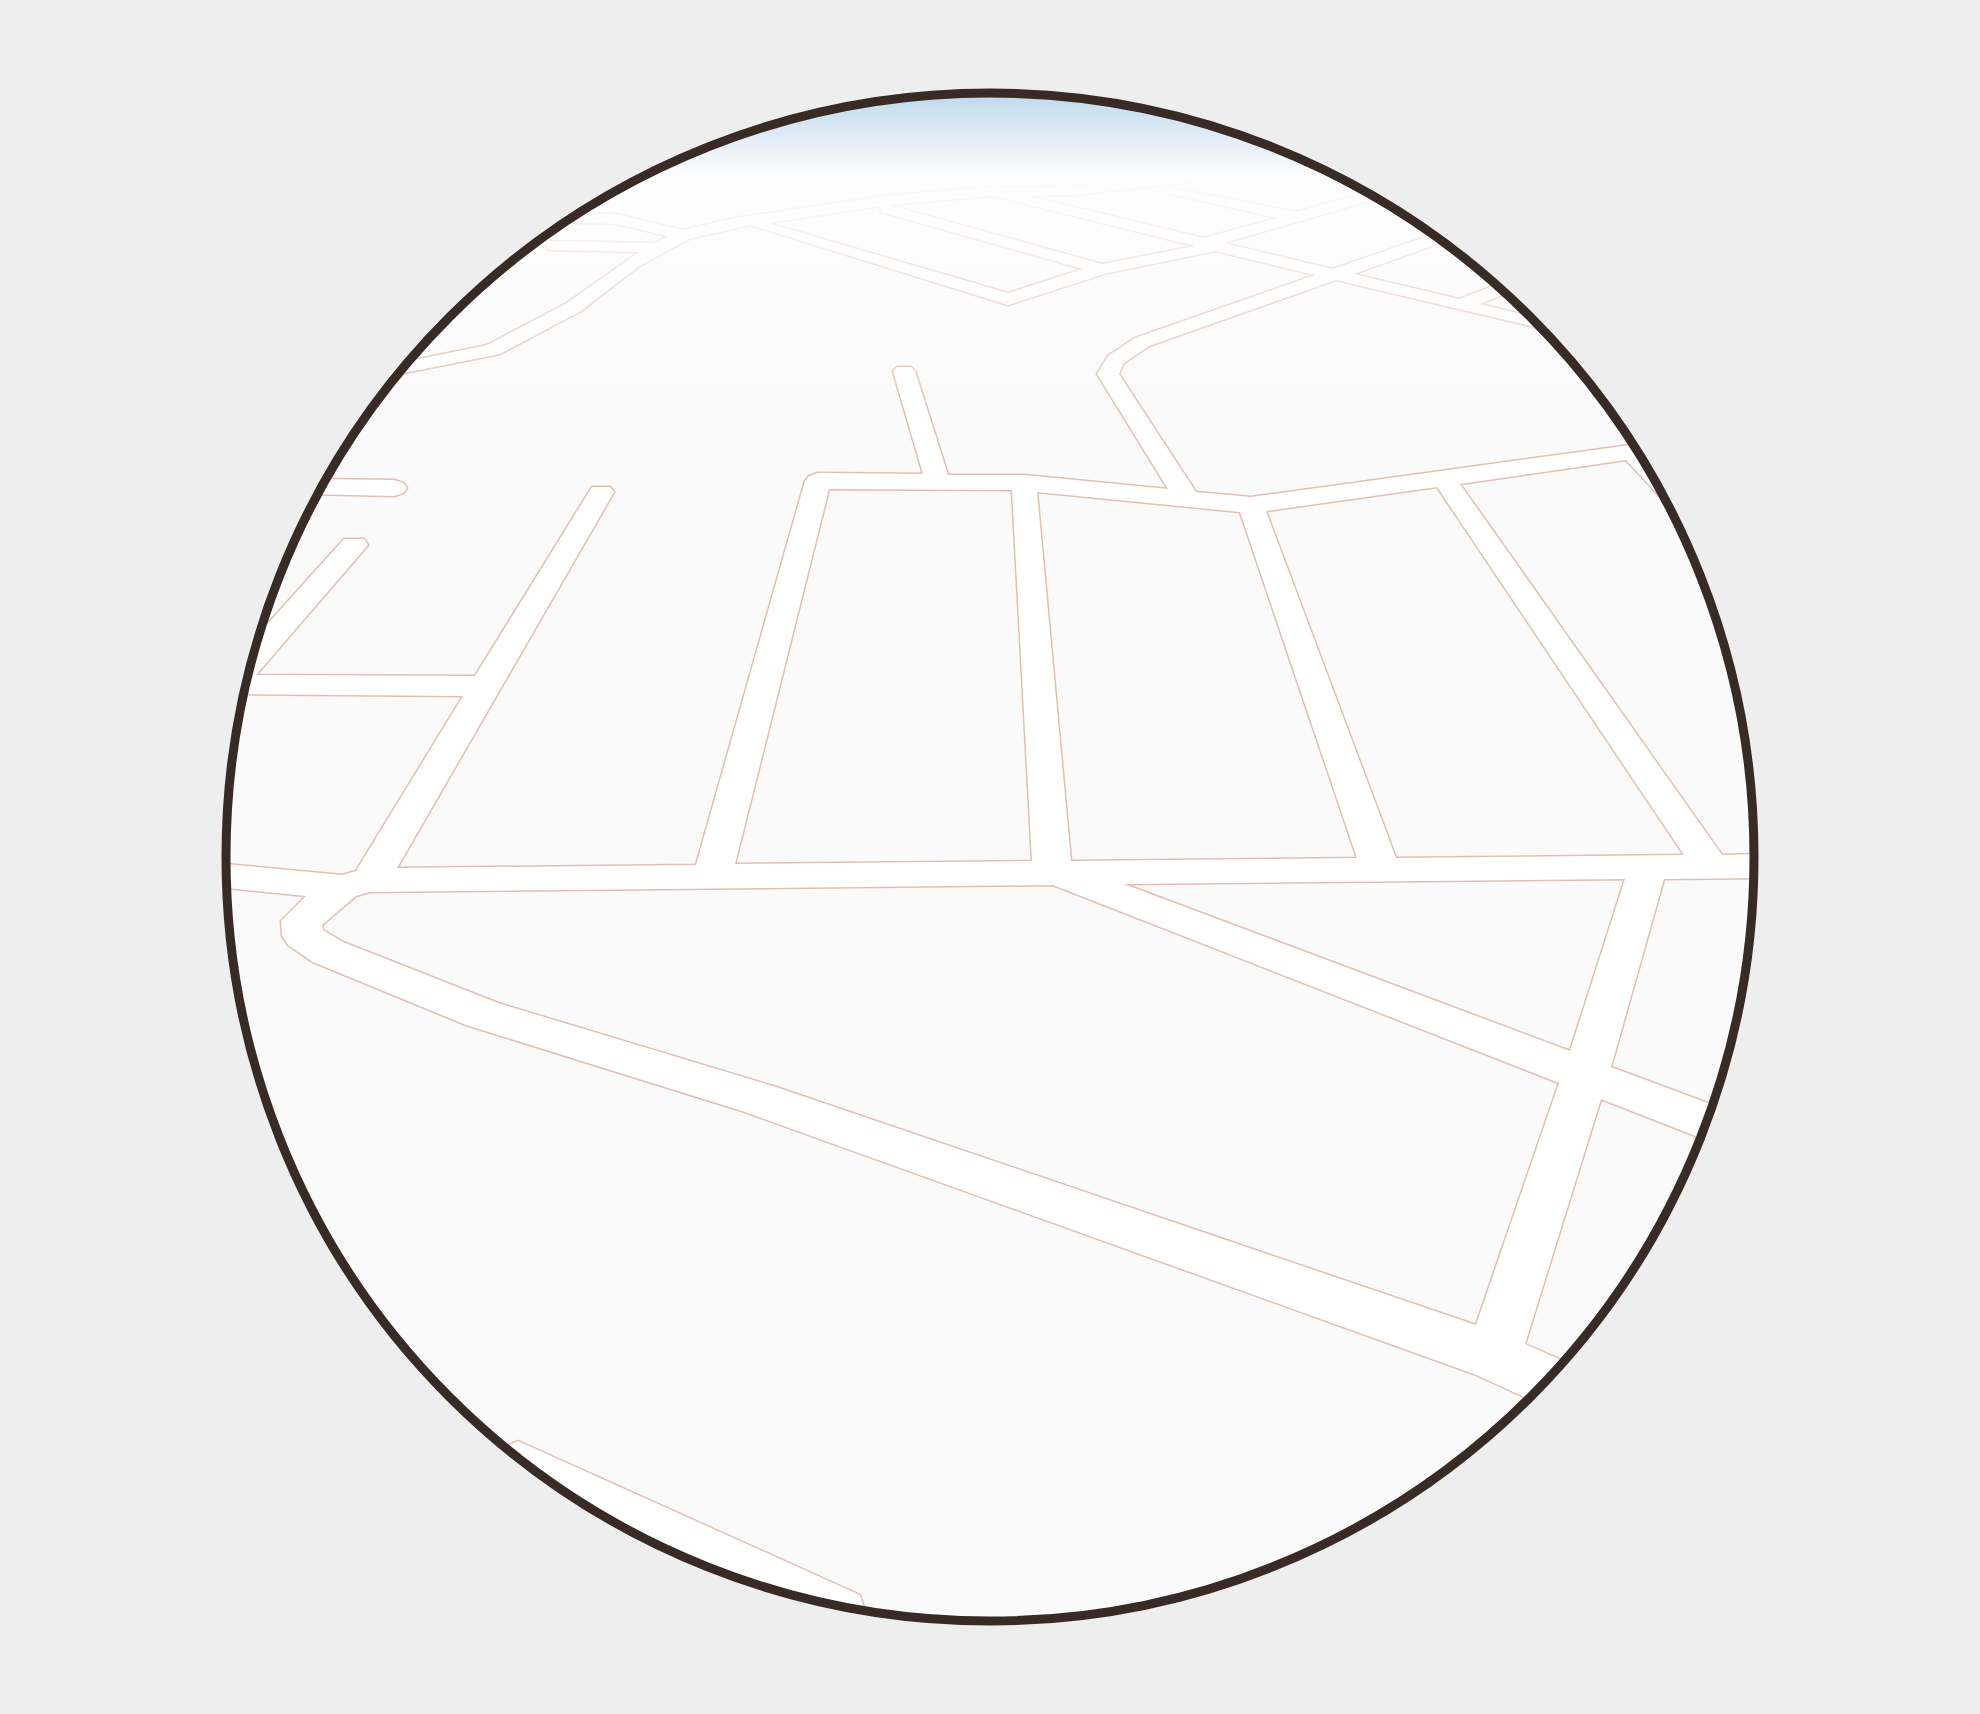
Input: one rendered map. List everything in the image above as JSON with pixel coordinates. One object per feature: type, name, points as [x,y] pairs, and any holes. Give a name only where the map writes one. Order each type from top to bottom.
[{"type":"street","points":[[402,369],[493,350],[575,307],[632,263],[653,253]]},
{"type":"street","points":[[853,253],[1008,299],[1102,268]]},
{"type":"street","points":[[1047,253],[1102,268],[1118,268],[1176,253]]},
{"type":"street","points":[[1247,253],[1536,323]]},
{"type":"street","points":[[1186,497],[1108,374],[1115,360],[1142,342],[1397,253]]},
{"type":"street","points":[[1460,305],[1501,289]]},
{"type":"street","points":[[904,371],[938,482]]},
{"type":"street","points":[[712,877],[818,481],[1024,483],[1251,505],[1637,451]]},
{"type":"street","points":[[1444,478],[1712,868]]},
{"type":"street","points":[[1024,483],[1052,871]]},
{"type":"street","points":[[321,488],[394,488]]},
{"type":"street","points":[[601,492],[486,686],[356,883],[301,921],[303,936],[328,952],[482,1014],[759,1100],[1493,1356],[1546,1380]]},
{"type":"street","points":[[1251,505],[1380,868]]},
{"type":"street","points":[[252,660],[354,545]]},
{"type":"street","points":[[246,685],[486,686]]},
{"type":"street","points":[[226,876],[356,883],[1052,871],[1754,866]]},
{"type":"street","points":[[1493,1356],[1586,1073],[1648,867]]},
{"type":"street","points":[[1052,871],[1707,1121]]},
{"type":"street","points":[[561,1489],[781,1592]]}]
